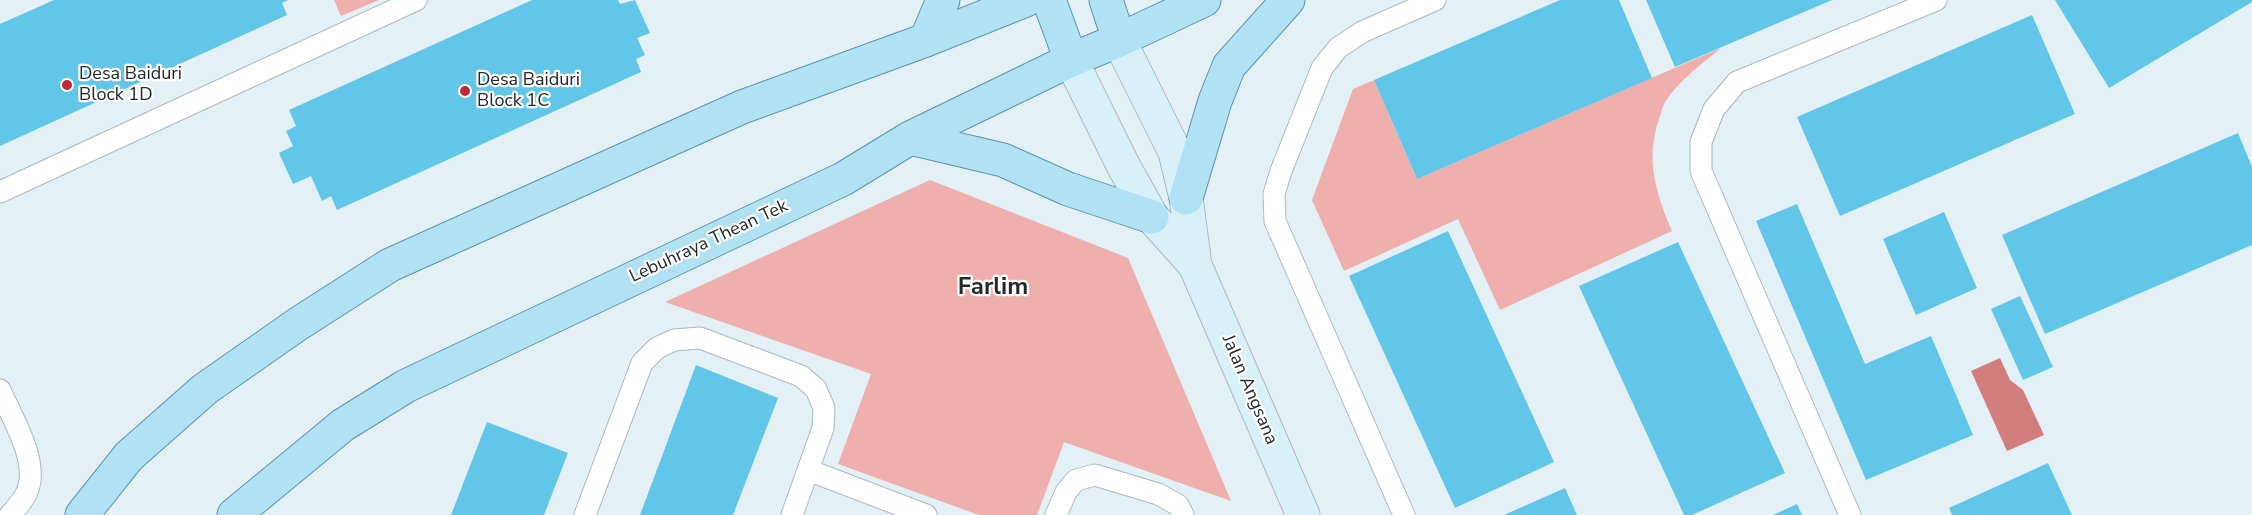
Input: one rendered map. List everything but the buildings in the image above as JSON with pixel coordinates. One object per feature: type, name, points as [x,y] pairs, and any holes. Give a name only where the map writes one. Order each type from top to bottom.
[{"type":"main road","points":[[926,40],[943,0]]},
{"type":"main road","points":[[82,515],[129,456],[205,389],[298,324],[390,265],[742,107],[926,40],[1026,0]]},
{"type":"main road","points":[[1049,0],[1071,60]]},
{"type":"main road","points":[[1106,0],[1119,40]]},
{"type":"main road","name":"Lebuhraya Thean Tek","points":[[234,515],[343,425],[406,386],[843,179],[910,138],[1071,60],[1204,0]]},
{"type":"main road","points":[[1186,198],[1215,101],[1229,66],[1288,0]]},
{"type":"main road","name":"Jalan Angsana","points":[[1119,40],[1175,152],[1186,198],[1196,265],[1303,515]]},
{"type":"main road","name":"Jalan Angsana","points":[[1071,60],[1152,217],[1196,265]]},
{"type":"main road","points":[[910,138],[1003,160],[1068,189],[1152,217]]},
{"type":"lane","points":[[0,192],[416,0]]},
{"type":"lane","points":[[1404,515],[1275,221],[1274,194],[1322,68],[1338,48],[1362,32],[1435,0]]},
{"type":"lane","points":[[1850,515],[1701,171],[1701,142],[1714,109],[1737,82],[1936,0]]},
{"type":"lane","points":[[585,515],[642,363],[657,348],[674,340],[700,338],[801,376],[816,389],[824,408],[824,428],[792,515]]},
{"type":"lane","points":[[0,390],[28,454],[31,467],[27,491],[10,515]]},
{"type":"lane","points":[[808,470],[926,515]]},
{"type":"lane","points":[[1056,515],[1066,492],[1076,480],[1095,475],[1158,494],[1178,505],[1183,515]]},
{"type":"shaded area","points":[[334,0],[379,0],[341,16]]},
{"type":"shaded area","points":[[1721,48],[1691,73],[1671,94],[1663,106],[1655,134],[1654,176],[1661,204],[1672,231],[1500,310],[1458,219],[1344,271],[1312,200],[1353,89],[1374,80],[1417,179]]},
{"type":"shaded area","points":[[930,180],[1128,258],[1231,501],[1064,442],[1037,515],[979,515],[838,464],[871,374],[665,302]]},
{"type":"shaded area","points":[[2000,358],[2010,380],[2023,390],[2044,435],[2007,451],[1971,371]]},
{"type":"place","name":"Desa Baiduri Block 1D","points":[[67,85]]},
{"type":"place","name":"Desa Baiduri Block 1C","points":[[465,91]]},
{"type":"district","name":"Farlim","points":[[993,288]]}]
